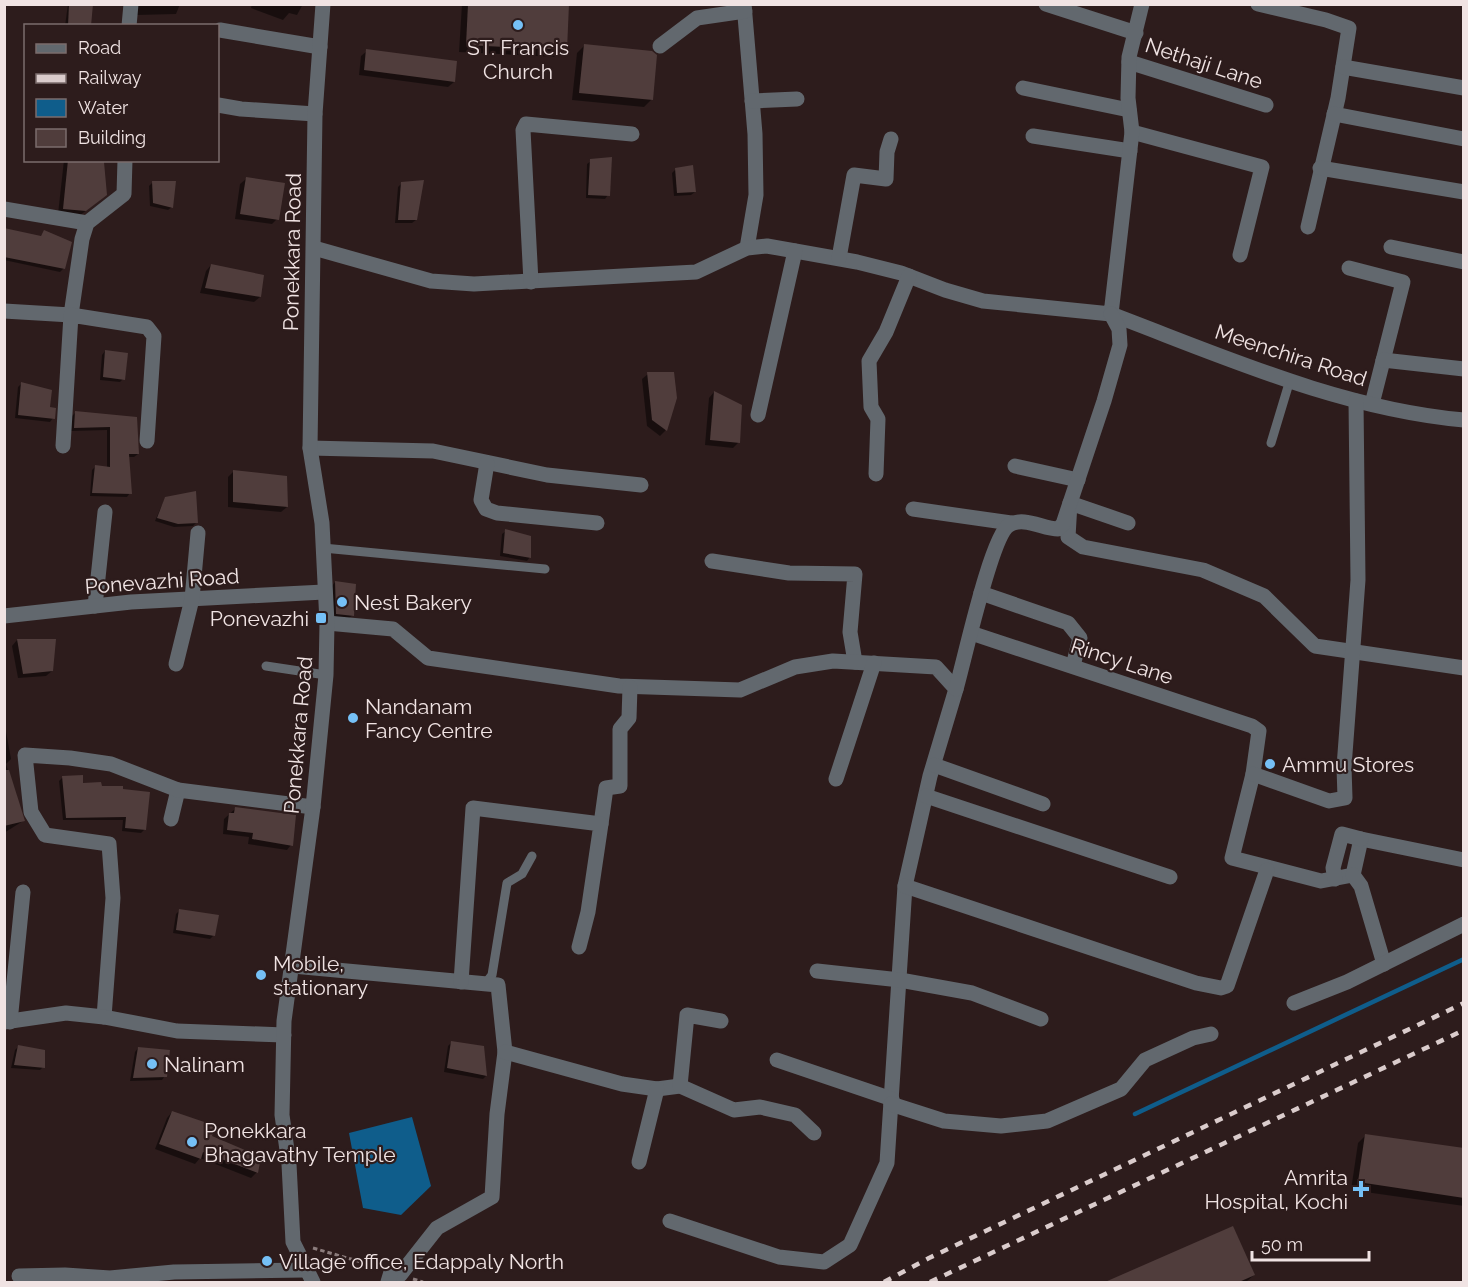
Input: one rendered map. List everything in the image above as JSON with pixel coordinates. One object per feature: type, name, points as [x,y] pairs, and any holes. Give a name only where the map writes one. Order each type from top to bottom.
[{"type":"street","points":[[129,24],[130,4]]},
{"type":"street","name":"Ponekkara Road","points":[[309,1276],[293,1242],[289,1164],[282,1115],[284,1035],[313,807],[326,675],[327,623],[322,523],[310,448],[315,114],[322,4]]},
{"type":"street","points":[[1046,4],[1136,33]]},
{"type":"street","points":[[913,509],[1011,523],[1029,522],[1049,529],[1058,529],[1063,524],[1120,345],[1119,329],[1111,314],[1132,132],[1129,110],[1129,62],[1142,4]]},
{"type":"street","points":[[1258,4],[1326,20],[1349,28],[1334,114],[1308,227]]},
{"type":"street","points":[[314,248],[431,281],[474,284],[696,272],[747,248],[756,195],[745,8],[697,18],[660,46]]},
{"type":"street","points":[[220,30],[320,47]]},
{"type":"street","name":"Nethaji Lane","points":[[1129,62],[1266,105]]},
{"type":"street","points":[[1342,67],[1464,88]]},
{"type":"street","points":[[1023,88],[1129,110]]},
{"type":"street","points":[[752,101],[797,99]]},
{"type":"street","points":[[219,105],[315,114]]},
{"type":"street","points":[[1334,114],[1464,139]]},
{"type":"street","points":[[531,282],[523,130],[526,124],[632,134]]},
{"type":"street","points":[[1132,132],[1262,167],[1240,255]]},
{"type":"street","points":[[1033,136],[1130,151]]},
{"type":"street","points":[[839,258],[854,175],[886,179],[887,152],[891,139]]},
{"type":"street","points":[[63,446],[71,315],[82,239],[87,224],[124,194],[125,162]]},
{"type":"street","points":[[1320,168],[1464,192]]},
{"type":"street","points":[[4,209],[87,224]]},
{"type":"street","name":"Meenchira Road","points":[[747,248],[767,246],[839,258],[909,276],[983,301],[1111,314],[1290,380],[1356,401],[1464,420]]},
{"type":"street","points":[[1391,247],[1464,262]]},
{"type":"street","points":[[758,415],[795,251]]},
{"type":"street","points":[[1349,268],[1403,282],[1372,404]]},
{"type":"street","points":[[876,474],[878,419],[871,407],[868,361],[886,332],[909,276]]},
{"type":"street","points":[[4,311],[71,315],[147,327],[154,336],[147,441]]},
{"type":"street","points":[[1383,360],[1464,369]]},
{"type":"street","points":[[1353,875],[1321,881],[1267,870],[1232,858],[1253,774],[1329,801],[1345,798],[1358,580],[1356,401]]},
{"type":"street","points":[[310,448],[433,451],[546,475],[641,485]]},
{"type":"street","points":[[487,463],[481,500],[486,509],[497,513],[597,524]]},
{"type":"street","points":[[1015,466],[1078,480]]},
{"type":"street","points":[[1070,503],[1068,537],[1083,547],[1203,570],[1264,596],[1315,646],[1464,668]]},
{"type":"street","points":[[1070,503],[1128,523]]},
{"type":"street","points":[[95,606],[105,512]]},
{"type":"street","points":[[670,1221],[779,1257],[824,1262],[850,1245],[887,1163],[905,886],[934,765],[957,689],[981,593],[1002,531],[1011,523]]},
{"type":"street","points":[[176,664],[192,599],[198,533]]},
{"type":"street","points":[[712,561],[789,573],[855,574],[850,632],[855,662]]},
{"type":"street","name":"Ponevazhi Road","points":[[4,616],[95,606],[324,592]]},
{"type":"street","points":[[981,593],[1068,623],[1080,638],[1073,666]]},
{"type":"street","points":[[327,623],[393,628],[428,658],[630,687],[740,690],[795,667],[833,661],[936,667],[957,689]]},
{"type":"street","name":"Rincy Lane","points":[[971,633],[1252,726],[1259,731],[1253,774]]},
{"type":"street","points":[[836,779],[874,663]]},
{"type":"street","points":[[579,947],[588,912],[606,788],[620,786],[620,729],[628,718],[630,687]]},
{"type":"street","points":[[104,1017],[112,898],[109,844],[45,835],[31,812],[25,755],[111,764],[178,790],[313,807]]},
{"type":"street","points":[[934,765],[1044,804]]},
{"type":"street","points":[[171,819],[178,790]]},
{"type":"street","points":[[926,796],[1170,878]]},
{"type":"street","points":[[461,982],[473,808],[601,824]]},
{"type":"street","points":[[1335,879],[1333,868],[1342,834],[1464,860]]},
{"type":"street","points":[[1361,839],[1353,875],[1361,886],[1384,964]]},
{"type":"street","points":[[905,886],[1196,983],[1221,988],[1227,986],[1267,870]]},
{"type":"street","points":[[23,892],[7,1022],[66,1013],[104,1017],[177,1031],[284,1035]]},
{"type":"street","points":[[1294,1003],[1384,964],[1464,924]]},
{"type":"street","points":[[293,966],[492,985],[505,1052],[497,1114],[492,1197],[436,1228],[393,1276]]},
{"type":"street","points":[[817,971],[900,980],[972,993],[1041,1020]]},
{"type":"street","points":[[680,1086],[687,1015],[722,1021]]},
{"type":"street","points":[[777,1060],[944,1121],[1001,1126],[1047,1121],[1121,1089],[1145,1060],[1193,1038],[1211,1034]]},
{"type":"street","points":[[505,1052],[622,1084],[657,1089],[680,1086],[734,1110],[760,1107],[795,1115],[814,1133]]},
{"type":"street","points":[[639,1162],[657,1089]]},
{"type":"street","points":[[19,1276],[65,1275],[110,1278],[174,1272],[309,1276]]},
{"type":"lane","points":[[1270,442],[1290,380]]},
{"type":"lane","points":[[323,548],[545,569]]},
{"type":"lane","points":[[266,666],[326,675]]},
{"type":"lane","points":[[492,985],[507,883],[522,874],[532,856]]},
{"type":"path","points":[[293,1242],[393,1276],[423,1282]]},
{"type":"water","points":[[412,1117],[431,1186],[401,1215],[363,1208],[349,1133]]},
{"type":"building","points":[[69,4],[93,4],[91,24],[68,24]]},
{"type":"building","name":"ST. Francis Church","points":[[468,4],[569,4],[567,50],[466,45]]},
{"type":"building","points":[[584,44],[652,51],[657,55],[653,100],[579,93]]},
{"type":"building","points":[[366,49],[457,61],[455,82],[364,70]]},
{"type":"building","points":[[612,157],[610,196],[588,195],[590,159]]},
{"type":"building","points":[[68,162],[104,162],[107,195],[86,211],[63,209]]},
{"type":"building","points":[[693,165],[696,192],[677,193],[675,168]]},
{"type":"building","points":[[246,177],[285,183],[279,220],[240,214]]},
{"type":"building","points":[[424,180],[417,220],[398,220],[401,182]]},
{"type":"building","points":[[152,181],[176,181],[173,208],[153,203]]},
{"type":"building","points":[[4,228],[41,236],[44,230],[72,242],[65,269],[4,257]]},
{"type":"building","points":[[211,264],[264,275],[261,297],[205,288]]},
{"type":"building","points":[[105,350],[128,353],[125,380],[103,377]]},
{"type":"building","points":[[647,372],[674,372],[677,398],[667,431],[652,420]]},
{"type":"building","points":[[21,382],[52,390],[50,407],[56,408],[55,419],[18,415]]},
{"type":"building","points":[[714,391],[742,405],[740,443],[710,440]]},
{"type":"building","points":[[75,411],[137,417],[139,454],[129,454],[132,494],[92,493],[95,465],[110,467],[110,427],[74,428]]},
{"type":"building","points":[[233,470],[287,476],[288,507],[233,502]]},
{"type":"building","points":[[196,491],[198,523],[178,524],[157,518],[165,497]]},
{"type":"building","points":[[505,529],[531,536],[531,558],[503,553]]},
{"type":"building","name":"Nest Bakery","points":[[335,581],[356,584],[354,616],[336,614]]},
{"type":"building","points":[[17,639],[56,639],[53,671],[23,674]]},
{"type":"building","points":[[4,770],[9,770],[25,821],[4,826]]},
{"type":"building","points":[[83,775],[83,783],[101,782],[102,786],[123,786],[123,789],[150,792],[146,830],[125,828],[126,817],[66,818],[62,776]]},
{"type":"building","points":[[235,807],[296,815],[293,846],[252,839],[253,833],[227,830],[229,813],[234,813]]},
{"type":"building","points":[[179,909],[219,915],[215,936],[176,930]]},
{"type":"building","points":[[451,1041],[484,1046],[487,1076],[447,1068]]},
{"type":"building","points":[[18,1045],[45,1050],[45,1068],[14,1065]]},
{"type":"building","name":"Nalinam","points":[[138,1047],[170,1050],[167,1077],[133,1078]]},
{"type":"building","name":"Ponekkara Bhagavathy Temple","points":[[172,1111],[216,1126],[212,1136],[261,1157],[258,1173],[203,1152],[201,1159],[159,1144]]},
{"type":"building","points":[[1365,1134],[1464,1148],[1464,1198],[1358,1182]]},
{"type":"building","points":[[1233,1226],[1255,1275],[1239,1282],[1105,1282]]},
{"type":"waterway","points":[[1135,1114],[1464,959]]},
{"type":"railway","points":[[884,1282],[929,1258],[1464,1003]]},
{"type":"railway","points":[[930,1282],[1464,1030]]},
{"type":"place","name":"ST. Francis Church","points":[[518,25]]},
{"type":"place","name":"Nest Bakery","points":[[342,602]]},
{"type":"place","name":"Ponevazhi","points":[[321,618]]},
{"type":"place","name":"Nandanam Fancy Centre","points":[[353,718]]},
{"type":"place","name":"Ammu Stores","points":[[1270,764]]},
{"type":"place","name":"Mobile, stationary","points":[[261,975]]},
{"type":"place","name":"Nalinam","points":[[152,1064]]},
{"type":"place","name":"Ponekkara Bhagavathy Temple","points":[[192,1142]]},
{"type":"place","name":"Amrita Hospital, Kochi","points":[[1361,1189]]},
{"type":"place","name":"Village office, Edappaly North","points":[[267,1261]]}]
